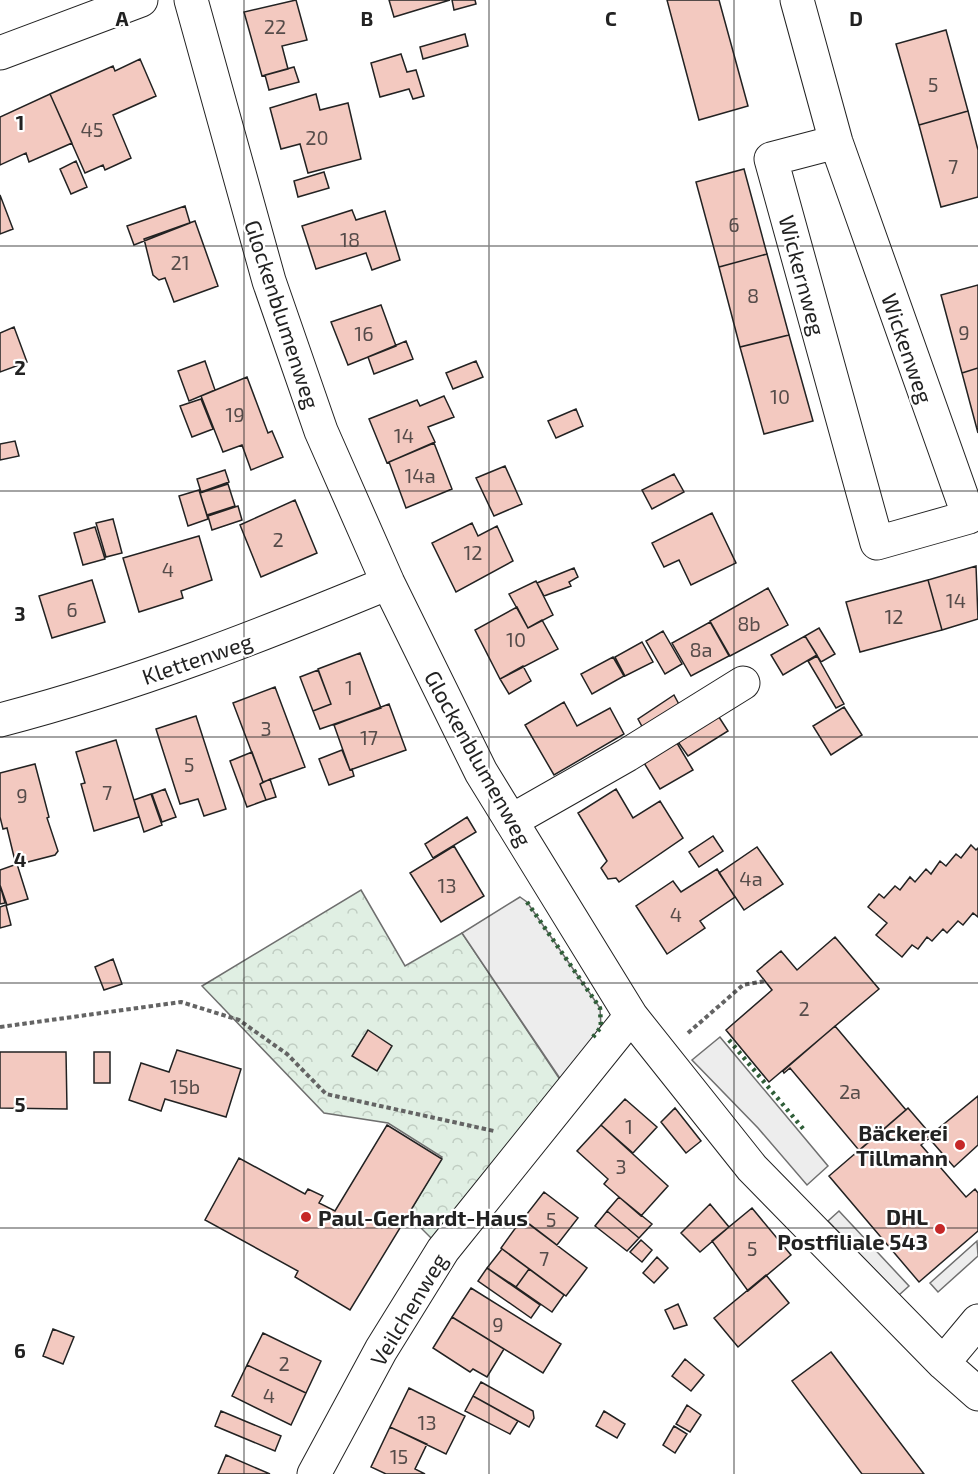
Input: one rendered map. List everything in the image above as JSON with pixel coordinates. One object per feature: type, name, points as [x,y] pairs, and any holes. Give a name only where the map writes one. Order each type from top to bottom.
[{"type":"street","points":[[0,53],[141,0]]},
{"type":"street","name":"Glockenblumenweg","points":[[191,0],[273,291],[321,431],[388,583],[481,771],[631,1016],[752,1168],[943,1363],[978,1394]]},
{"type":"street","name":"Wickenweg","points":[[797,0],[836,142],[969,517],[877,543],[853,456]]},
{"type":"street","name":"Wickernweg","points":[[836,142],[771,159],[853,456]]},
{"type":"street","name":"Klettenweg","points":[[0,720],[143,678],[245,643],[388,583]]},
{"type":"street","points":[[511,821],[627,755],[743,682]]},
{"type":"street","name":"Veilchenweg","points":[[314,1474],[381,1350],[443,1250],[631,1016]]},
{"type":"street","points":[[943,1363],[978,1321]]},
{"type":"path","points":[[662,1055],[743,985],[765,981]]},
{"type":"path","points":[[0,1027],[181,1002],[239,1020],[287,1054],[326,1094],[532,1139]]},
{"type":"path","points":[[688,1031],[700,1022]]},
{"type":"green space","points":[[361,890],[405,966],[462,933],[569,1093],[443,1250],[408,1215],[442,1157],[388,1123],[324,1113],[202,986]]},
{"type":"shaded area","points":[[520,897],[527,902],[600,1008],[601,1027],[561,1080],[462,933]]},
{"type":"shaded area","points":[[720,1037],[828,1166],[807,1185],[758,1128],[692,1060]]},
{"type":"shaded area","points":[[839,1211],[909,1286],[899,1295],[828,1221]]},
{"type":"shaded area","points":[[977,1241],[978,1256],[938,1292],[930,1283]]},
{"type":"building","points":[[296,0],[307,40],[282,46],[288,69],[262,76],[244,12]]},
{"type":"building","points":[[389,0],[450,0],[394,17]]},
{"type":"building","points":[[452,0],[475,0],[476,4],[454,10]]},
{"type":"building","points":[[667,0],[719,0],[748,106],[699,120]]},
{"type":"building","points":[[946,30],[968,111],[919,125],[896,44]]},
{"type":"building","points":[[465,34],[468,46],[423,59],[420,47]]},
{"type":"building","points":[[401,54],[407,72],[416,70],[424,96],[413,99],[409,89],[380,97],[371,63]]},
{"type":"building","points":[[140,59],[156,96],[113,115],[131,158],[105,170],[103,165],[85,173],[50,94],[113,66],[115,71]]},
{"type":"building","points":[[294,67],[299,82],[269,90],[265,75]]},
{"type":"building","points":[[50,94],[72,143],[29,162],[26,153],[0,165],[0,117]]},
{"type":"building","points":[[316,94],[320,110],[348,103],[361,159],[308,173],[300,144],[281,149],[270,108]]},
{"type":"building","points":[[968,111],[978,150],[978,197],[941,207],[919,125]]},
{"type":"building","points":[[76,161],[87,187],[71,194],[60,169]]},
{"type":"building","points":[[744,169],[767,254],[719,267],[696,182]]},
{"type":"building","points":[[324,172],[329,188],[298,197],[294,181]]},
{"type":"building","points":[[0,195],[13,229],[0,234]]},
{"type":"building","points":[[185,206],[190,223],[134,245],[127,226]]},
{"type":"building","points":[[352,210],[356,220],[385,211],[400,260],[372,270],[366,253],[316,269],[302,226]]},
{"type":"building","points":[[195,221],[218,286],[174,302],[165,278],[159,280],[153,275],[144,239]]},
{"type":"building","points":[[767,254],[789,335],[740,347],[719,267]]},
{"type":"building","points":[[978,285],[978,368],[962,373],[941,295]]},
{"type":"building","points":[[381,305],[396,346],[348,365],[331,322]]},
{"type":"building","points":[[14,327],[27,362],[0,372],[0,333]]},
{"type":"building","points":[[789,335],[813,421],[764,434],[740,347]]},
{"type":"building","points":[[406,341],[413,359],[374,374],[368,357]]},
{"type":"building","points":[[205,361],[215,390],[189,401],[178,371]]},
{"type":"building","points":[[476,361],[483,377],[453,389],[446,373]]},
{"type":"building","points":[[978,368],[978,433],[962,373]]},
{"type":"building","points":[[247,377],[268,433],[272,431],[283,457],[251,470],[242,445],[223,452],[201,396]]},
{"type":"building","points":[[444,396],[454,417],[428,427],[435,442],[387,463],[369,419],[417,400],[420,406]]},
{"type":"building","points":[[201,399],[213,429],[192,437],[180,406]]},
{"type":"building","points":[[576,409],[583,426],[556,438],[548,421]]},
{"type":"building","points":[[15,441],[19,456],[0,460],[0,444]]},
{"type":"building","points":[[434,443],[452,489],[406,508],[389,462]]},
{"type":"building","points":[[505,466],[522,504],[494,516],[476,478]]},
{"type":"building","points":[[225,470],[229,482],[201,492],[197,479]]},
{"type":"building","points":[[674,474],[684,492],[652,509],[642,490]]},
{"type":"building","points":[[228,484],[235,506],[207,515],[200,493]]},
{"type":"building","points":[[199,490],[208,519],[188,526],[179,496]]},
{"type":"building","points":[[295,500],[317,553],[261,577],[240,525]]},
{"type":"building","points":[[238,506],[242,520],[212,530],[208,516]]},
{"type":"building","points":[[712,513],[736,563],[691,585],[679,560],[664,567],[652,543]]},
{"type":"building","points":[[113,519],[122,553],[106,557],[96,523]]},
{"type":"building","points":[[472,523],[478,536],[497,526],[513,561],[456,592],[432,543]]},
{"type":"building","points":[[95,527],[105,559],[83,565],[74,533]]},
{"type":"building","points":[[199,536],[212,580],[181,591],[183,598],[139,612],[123,558]]},
{"type":"building","points":[[976,566],[978,619],[942,630],[928,580]]},
{"type":"building","points":[[574,568],[578,577],[569,582],[571,586],[544,596],[537,583]]},
{"type":"building","points":[[92,580],[105,622],[52,638],[39,596]]},
{"type":"building","points":[[928,580],[942,630],[860,652],[846,602]]},
{"type":"building","points":[[536,581],[553,615],[528,628],[509,594]]},
{"type":"building","points":[[768,588],[788,625],[730,656],[710,621]]},
{"type":"building","points":[[517,607],[528,628],[542,620],[558,649],[500,679],[475,630]]},
{"type":"building","points":[[710,622],[729,656],[691,676],[672,643]]},
{"type":"building","points":[[819,628],[835,654],[821,662],[805,636]]},
{"type":"building","points":[[663,631],[682,664],[665,674],[646,641]]},
{"type":"building","points":[[805,636],[817,655],[783,675],[771,655]]},
{"type":"building","points":[[642,642],[653,662],[625,676],[615,657]]},
{"type":"building","points":[[360,653],[381,708],[320,729],[313,711],[331,704],[318,669]]},
{"type":"building","points":[[817,656],[844,704],[836,708],[808,661]]},
{"type":"building","points":[[613,657],[624,676],[592,694],[581,674]]},
{"type":"building","points":[[523,666],[531,681],[509,694],[500,679]]},
{"type":"building","points":[[318,670],[331,704],[313,711],[300,677]]},
{"type":"building","points":[[275,687],[305,767],[263,782],[233,703]]},
{"type":"building","points":[[674,695],[682,710],[645,732],[638,719]]},
{"type":"building","points":[[564,702],[577,726],[610,708],[624,734],[554,775],[525,725]]},
{"type":"building","points":[[389,704],[406,750],[350,770],[334,725]]},
{"type":"building","points":[[844,707],[862,735],[831,755],[813,726]]},
{"type":"building","points":[[717,714],[728,731],[688,756],[676,739]]},
{"type":"building","points":[[196,716],[226,809],[204,816],[198,799],[180,804],[156,729]]},
{"type":"building","points":[[674,738],[693,770],[660,789],[641,758]]},
{"type":"building","points":[[116,740],[139,817],[94,831],[81,784],[85,783],[76,752]]},
{"type":"building","points":[[342,750],[354,776],[329,785],[319,759]]},
{"type":"building","points":[[252,752],[263,782],[260,784],[266,800],[247,807],[230,761]]},
{"type":"building","points":[[35,764],[49,817],[47,818],[58,851],[55,855],[16,865],[7,828],[3,829],[0,817],[0,773]]},
{"type":"building","points":[[270,779],[276,797],[266,800],[260,784]]},
{"type":"building","points":[[165,789],[176,817],[162,822],[152,794]]},
{"type":"building","points":[[616,789],[633,818],[660,801],[683,838],[619,882],[616,878],[608,879],[601,868],[607,861],[578,813]]},
{"type":"building","points":[[151,794],[162,825],[144,832],[134,800]]},
{"type":"building","points":[[467,817],[476,832],[433,858],[425,844]]},
{"type":"building","points":[[713,836],[723,851],[699,867],[689,852]]},
{"type":"building","points":[[971,845],[976,850],[978,848],[978,917],[973,913],[963,925],[958,921],[947,933],[943,929],[932,941],[927,937],[918,949],[912,945],[902,957],[876,935],[887,923],[868,907],[879,894],[884,898],[895,886],[900,890],[910,877],[915,882],[926,869],[931,874],[940,861],[946,866],[956,854],[961,858]]},
{"type":"building","points":[[454,846],[484,896],[441,922],[410,873]]},
{"type":"building","points":[[757,847],[783,884],[744,910],[719,873]]},
{"type":"building","points":[[17,864],[28,899],[7,905],[0,885],[0,870]]},
{"type":"building","points":[[717,869],[735,897],[700,921],[705,928],[667,954],[636,906],[673,881],[681,892]]},
{"type":"building","points":[[0,885],[5,903],[0,904]]},
{"type":"building","points":[[6,905],[11,925],[0,928],[0,907]]},
{"type":"building","points":[[835,937],[879,989],[769,1082],[726,1030],[772,990],[757,971],[781,951],[797,970]]},
{"type":"building","points":[[113,959],[122,984],[104,990],[95,967]]},
{"type":"building","points":[[835,1026],[906,1110],[854,1155],[858,1149],[790,1068],[784,1073],[783,1071]]},
{"type":"building","points":[[368,1030],[392,1046],[377,1071],[352,1056]]},
{"type":"building","points":[[177,1050],[241,1069],[226,1117],[165,1099],[161,1111],[129,1100],[141,1063],[169,1072]]},
{"type":"building","points":[[0,1052],[66,1052],[67,1109],[0,1108]]},
{"type":"building","points":[[94,1052],[110,1052],[110,1083],[94,1083]]},
{"type":"building","points":[[978,1096],[978,1145],[954,1167],[928,1137]]},
{"type":"building","points":[[625,1099],[657,1127],[633,1153],[601,1125]]},
{"type":"building","points":[[675,1108],[701,1141],[686,1153],[661,1122]]},
{"type":"building","points":[[908,1108],[932,1136],[921,1145],[966,1197],[975,1189],[978,1193],[978,1231],[919,1282],[829,1176]]},
{"type":"building","name":"Paul-Gerhardt-Haus","points":[[387,1125],[442,1159],[350,1310],[295,1277],[298,1271],[205,1220],[239,1158],[305,1194],[308,1189],[323,1196],[319,1203],[335,1211]]},
{"type":"building","points":[[601,1125],[668,1186],[641,1216],[604,1184],[608,1179],[577,1151]]},
{"type":"building","points":[[544,1192],[578,1218],[557,1245],[523,1219]]},
{"type":"building","points":[[619,1197],[652,1224],[639,1238],[607,1211]]},
{"type":"building","points":[[710,1204],[729,1227],[700,1252],[681,1233]]},
{"type":"building","points":[[752,1208],[791,1255],[748,1291],[712,1241]]},
{"type":"building","points":[[607,1211],[639,1238],[627,1251],[595,1226]]},
{"type":"building","points":[[522,1219],[587,1268],[566,1296],[501,1248]]},
{"type":"building","points":[[641,1240],[652,1250],[642,1262],[630,1252]]},
{"type":"building","points":[[502,1249],[529,1269],[516,1287],[487,1268]]},
{"type":"building","points":[[657,1257],[668,1268],[654,1283],[643,1273]]},
{"type":"building","points":[[487,1268],[540,1305],[531,1318],[478,1281]]},
{"type":"building","points":[[529,1269],[564,1295],[552,1312],[516,1287]]},
{"type":"building","points":[[766,1275],[789,1303],[738,1347],[714,1318]]},
{"type":"building","points":[[471,1288],[561,1344],[543,1373],[452,1317]]},
{"type":"building","points":[[678,1304],[687,1325],[674,1329],[665,1310]]},
{"type":"building","points":[[452,1317],[504,1349],[487,1377],[473,1369],[470,1372],[433,1348]]},
{"type":"building","points":[[53,1329],[74,1337],[63,1364],[43,1356]]},
{"type":"building","points":[[263,1333],[321,1361],[306,1393],[247,1365]]},
{"type":"building","points":[[831,1352],[924,1474],[862,1474],[792,1381]]},
{"type":"building","points":[[685,1359],[704,1375],[691,1391],[672,1376]]},
{"type":"building","points":[[247,1365],[306,1393],[291,1425],[232,1396]]},
{"type":"building","points":[[481,1382],[533,1411],[534,1418],[529,1427],[473,1396]]},
{"type":"building","points":[[409,1388],[465,1416],[446,1454],[390,1427]]},
{"type":"building","points":[[473,1396],[518,1421],[510,1434],[465,1411]]},
{"type":"building","points":[[687,1405],[701,1415],[690,1432],[676,1424]]},
{"type":"building","points":[[221,1411],[281,1436],[275,1451],[215,1426]]},
{"type":"building","points":[[604,1411],[625,1424],[617,1438],[596,1426]]},
{"type":"building","points":[[674,1426],[687,1434],[675,1453],[663,1445]]},
{"type":"building","points":[[390,1427],[427,1444],[415,1469],[425,1474],[386,1474],[371,1467]]},
{"type":"building","points":[[226,1455],[270,1474],[218,1474]]},
{"type":"hedge","points":[[527,902],[600,1008],[601,1027],[593,1037]]},
{"type":"hedge","points":[[729,1040],[805,1131]]},
{"type":"place","name":"Bäckerei Tillmann","points":[[960,1145]]},
{"type":"place","name":"Paul-Gerhardt-Haus","points":[[306,1217]]},
{"type":"place","name":"DHL Postfiliale 543","points":[[940,1229]]}]
